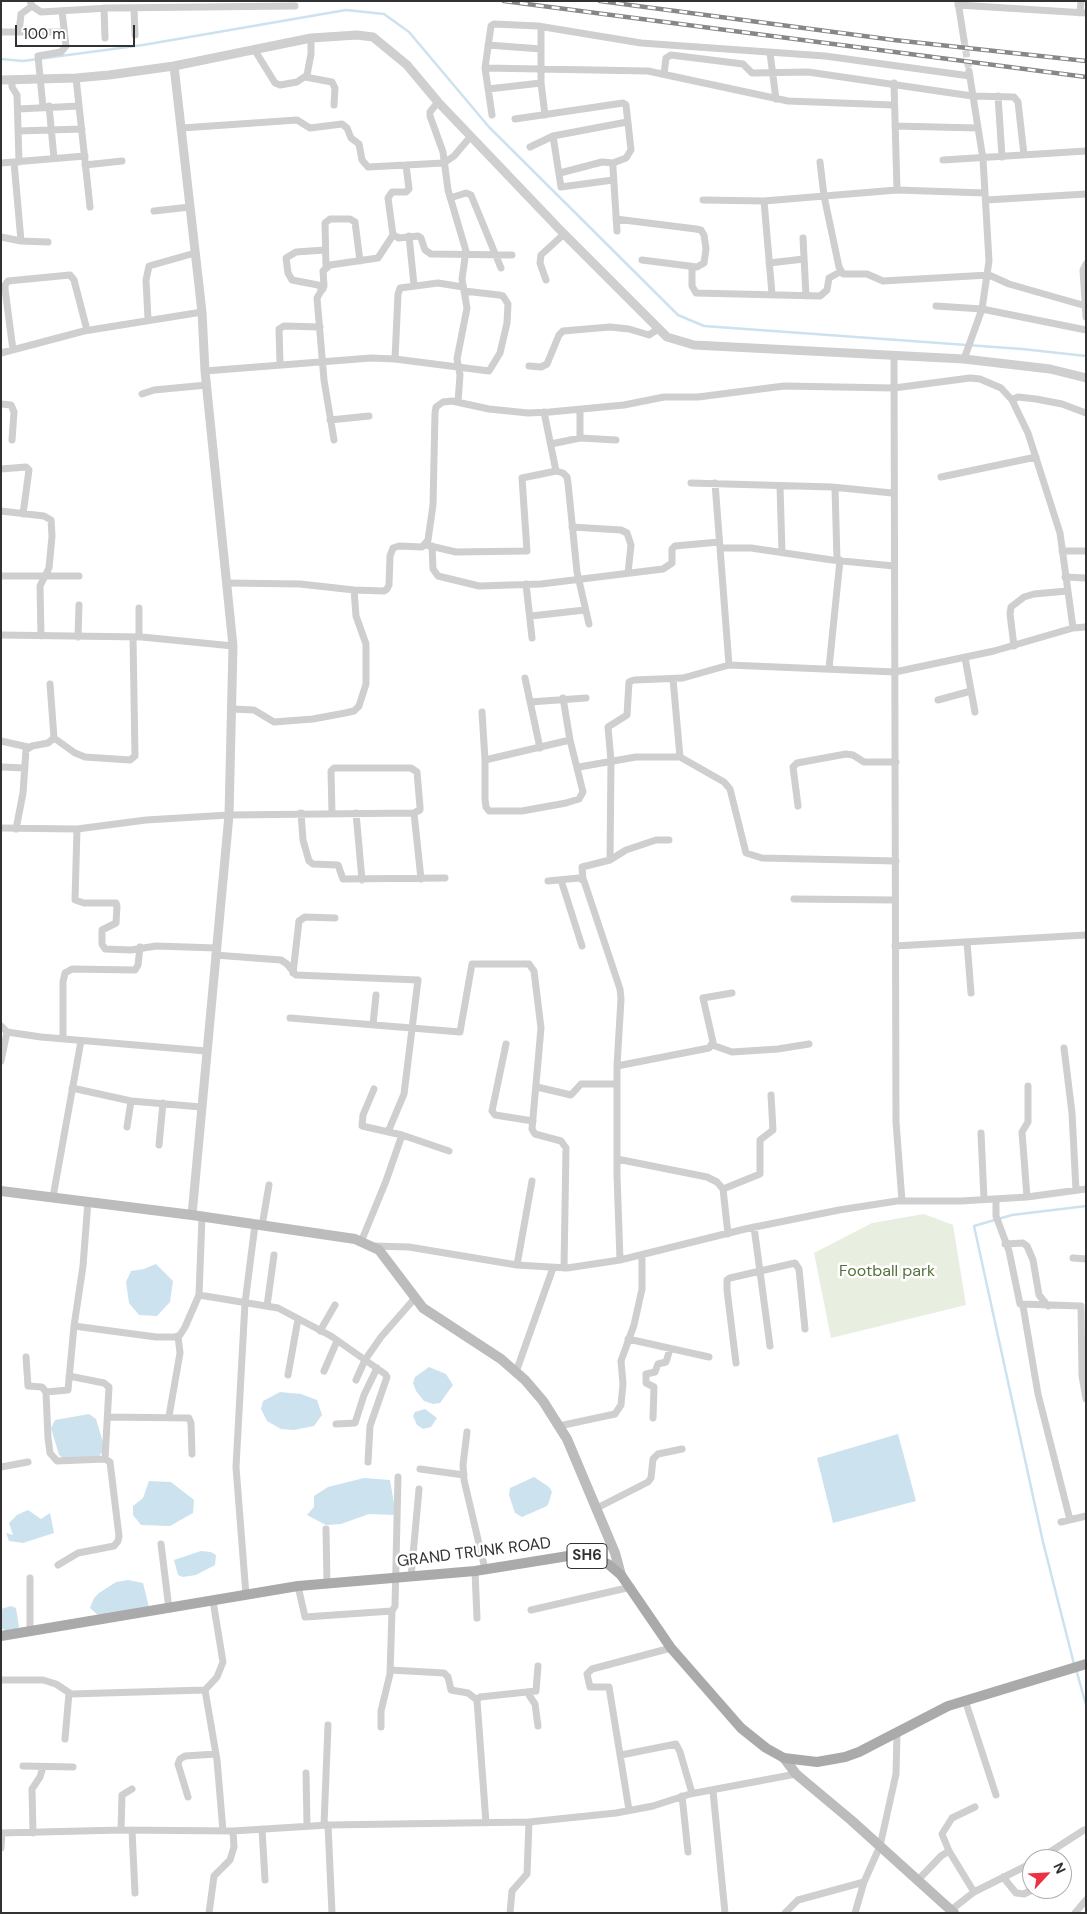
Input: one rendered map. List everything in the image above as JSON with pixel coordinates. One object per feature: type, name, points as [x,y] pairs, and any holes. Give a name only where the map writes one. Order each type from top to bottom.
[{"type":"main road","points":[[1,1191],[258,1225],[364,1244],[379,1250],[423,1308],[502,1359],[543,1401],[567,1439],[597,1508],[621,1575]]},
{"type":"main road","name":"GRAND TRUNK ROAD","points":[[1,1636],[298,1586],[480,1570],[579,1556],[597,1559],[621,1575],[670,1648],[741,1728],[766,1748],[784,1758],[817,1762],[845,1757],[897,1733],[932,1713],[965,1700],[1084,1665]]},
{"type":"main road","points":[[784,1758],[796,1774],[953,1912]]},
{"type":"street","points":[[78,1],[78,10]]},
{"type":"street","points":[[964,40],[958,3],[1083,13],[1081,1]]},
{"type":"street","points":[[19,32],[21,14],[31,4],[41,12],[104,8],[114,4],[134,8],[151,4],[295,6]]},
{"type":"street","points":[[104,8],[105,38]]},
{"type":"street","points":[[134,8],[135,35]]},
{"type":"street","points":[[54,158],[51,130],[39,79],[38,59],[64,49],[66,46],[62,11]]},
{"type":"street","points":[[492,115],[485,68],[493,24],[575,31],[633,42],[824,56],[970,73],[983,159],[989,275],[982,309],[964,359]]},
{"type":"street","points":[[541,28],[541,83],[545,115]]},
{"type":"street","points":[[1,32],[64,32]]},
{"type":"street","points":[[1,80],[76,78],[174,66],[311,38],[357,35],[373,37],[407,65],[438,102],[564,234],[667,336],[688,344],[964,359],[1050,369],[1086,378]]},
{"type":"street","points":[[254,49],[275,83],[280,85],[297,82],[305,77],[310,62],[311,38]]},
{"type":"street","points":[[488,45],[541,49]]},
{"type":"street","points":[[770,53],[776,99]]},
{"type":"street","points":[[664,74],[666,58],[670,55],[744,64],[752,72],[808,72],[894,83],[972,96],[998,96],[1017,99],[1024,155]]},
{"type":"street","points":[[174,66],[202,312],[205,371],[233,646],[229,814],[192,1215]]},
{"type":"street","points":[[485,68],[648,71],[776,99],[893,105]]},
{"type":"street","points":[[305,77],[332,82],[335,88],[334,105]]},
{"type":"street","points":[[76,78],[90,207]]},
{"type":"street","points":[[12,80],[12,87],[17,95],[18,109],[16,162],[21,241]]},
{"type":"street","points":[[488,89],[541,83]]},
{"type":"street","points":[[894,83],[893,105],[897,190]]},
{"type":"street","points":[[998,96],[1002,157]]},
{"type":"street","points":[[438,102],[432,108],[430,116],[437,133],[450,198],[466,246],[463,289],[467,308],[457,359],[460,376],[458,402]]},
{"type":"street","points":[[515,119],[623,103],[626,108],[631,150],[629,155],[613,163],[602,162],[560,173]]},
{"type":"street","points":[[18,109],[46,106],[79,106]]},
{"type":"street","points":[[182,128],[297,120],[310,128],[342,124],[347,128],[351,138],[359,144],[362,160],[368,167],[444,163],[454,156],[471,136]]},
{"type":"street","points":[[530,147],[553,136],[627,122]]},
{"type":"street","points":[[895,126],[978,128]]},
{"type":"street","points":[[18,131],[82,129]]},
{"type":"street","points":[[553,136],[560,173],[560,185],[564,188],[614,180]]},
{"type":"street","points":[[943,160],[983,159],[1086,151]]},
{"type":"street","points":[[1,163],[84,156]]},
{"type":"street","points":[[85,165],[122,161]]},
{"type":"street","points":[[820,162],[824,196],[840,272]]},
{"type":"street","points":[[613,163],[617,231]]},
{"type":"street","points":[[326,266],[378,258],[393,235],[388,198],[392,192],[406,192],[408,189],[406,165]]},
{"type":"street","points":[[703,200],[764,202],[897,190],[985,196],[1086,194]]},
{"type":"street","points":[[450,198],[466,193],[470,195],[501,268]]},
{"type":"street","points":[[764,202],[772,294]]},
{"type":"street","points":[[154,211],[190,207]]},
{"type":"street","points":[[334,440],[324,380],[324,360],[317,298],[323,289],[323,271],[326,266],[325,223],[330,219],[350,219],[356,225],[360,261]]},
{"type":"street","points":[[616,219],[701,230],[704,235],[706,248],[704,263],[697,267],[642,260]]},
{"type":"street","points":[[546,280],[540,263],[541,255],[564,234]]},
{"type":"street","points":[[393,235],[399,238],[418,236],[421,238],[425,250],[431,254],[512,254]]},
{"type":"street","points":[[409,236],[414,285]]},
{"type":"street","points":[[1,237],[21,241],[48,242]]},
{"type":"street","points":[[803,238],[806,296]]},
{"type":"street","points":[[323,289],[318,285],[292,280],[288,273],[286,258],[291,254],[302,251],[325,250]]},
{"type":"street","points":[[148,319],[146,280],[149,266],[195,253]]},
{"type":"street","points":[[769,263],[804,259]]},
{"type":"street","points":[[1086,264],[1083,270],[1086,317]]},
{"type":"street","points":[[692,267],[692,286],[696,293],[820,296],[827,290],[829,278],[840,272],[867,274],[883,281],[989,275],[1009,284],[1085,306]]},
{"type":"street","points":[[13,350],[5,289],[5,284],[8,281],[70,275],[74,280],[86,330]]},
{"type":"street","points":[[205,371],[324,360],[395,359],[489,371],[500,353],[507,323],[508,304],[503,296],[438,283],[402,287],[398,291],[395,359]]},
{"type":"street","points":[[936,306],[982,309],[1086,330]]},
{"type":"street","points":[[1,353],[86,330],[202,312]]},
{"type":"street","points":[[280,364],[279,328],[284,326],[320,327]]},
{"type":"street","points":[[529,366],[541,367],[547,364],[559,335],[563,331],[610,327],[629,329],[649,336],[658,329]]},
{"type":"street","points":[[894,356],[892,493],[896,762],[896,1122],[902,1201]]},
{"type":"street","points":[[894,566],[720,545],[675,546],[672,549],[672,563],[669,566],[578,579],[479,586],[438,576],[433,569],[429,546],[433,505],[435,463],[433,433],[436,407],[443,402],[458,402],[489,409],[544,412],[580,410],[664,397],[698,397],[784,386],[894,388],[970,378],[980,379],[1001,388],[1012,400],[1028,433],[1060,532],[1073,628]]},
{"type":"street","points":[[142,394],[154,390],[207,385]]},
{"type":"street","points":[[1012,400],[1018,397],[1036,399],[1062,404],[1086,413]]},
{"type":"street","points":[[1,404],[11,405],[14,412],[12,440]]},
{"type":"street","points":[[580,410],[580,438]]},
{"type":"street","points":[[544,412],[556,471]]},
{"type":"street","points":[[330,420],[369,416]]},
{"type":"street","points":[[551,444],[580,438],[616,440]]},
{"type":"street","points":[[942,477],[1036,457]]},
{"type":"street","points":[[1,469],[26,467],[29,470],[23,514]]},
{"type":"street","points":[[227,583],[300,584],[384,591],[389,585],[390,556],[393,548],[399,546],[429,546],[456,552],[526,551],[522,478],[556,471],[567,477],[578,579],[589,624]]},
{"type":"street","points":[[691,483],[835,488],[892,493]]},
{"type":"street","points":[[715,483],[729,665]]},
{"type":"street","points":[[780,486],[782,552]]},
{"type":"street","points":[[829,668],[838,560],[835,488]]},
{"type":"street","points":[[1,511],[44,516],[51,520],[52,536],[49,568],[40,586],[41,636]]},
{"type":"street","points":[[572,528],[622,530],[627,533],[631,545],[628,573]]},
{"type":"street","points":[[1062,551],[1086,551]]},
{"type":"street","points":[[1,576],[45,578],[79,576]]},
{"type":"street","points":[[1065,577],[1086,578]]},
{"type":"street","points":[[526,584],[532,638]]},
{"type":"street","points":[[232,709],[254,710],[264,718],[274,722],[321,718],[354,711],[359,706],[366,684],[366,644],[356,616],[354,590]]},
{"type":"street","points":[[1014,646],[1010,614],[1011,606],[1024,597],[1034,594],[1067,591]]},
{"type":"street","points":[[78,637],[79,605]]},
{"type":"street","points":[[54,738],[75,753],[85,756],[130,760],[135,756],[136,637],[139,608]]},
{"type":"street","points":[[531,616],[586,610]]},
{"type":"street","points":[[610,860],[611,762],[608,727],[627,715],[629,682],[697,675],[729,665],[895,672],[965,658],[1014,646],[1073,628],[1086,627]]},
{"type":"street","points":[[1,635],[136,637],[233,646]]},
{"type":"street","points":[[965,658],[975,712]]},
{"type":"street","points":[[525,678],[540,748]]},
{"type":"street","points":[[673,678],[680,757]]},
{"type":"street","points":[[50,684],[54,738]]},
{"type":"street","points":[[938,700],[971,691]]},
{"type":"street","points":[[530,702],[564,698],[586,698]]},
{"type":"street","points":[[482,712],[486,807],[489,811],[496,812],[522,811],[579,799],[583,792],[579,767],[570,740],[564,698]]},
{"type":"street","points":[[1,741],[28,747],[48,743],[54,738]]},
{"type":"street","points":[[485,760],[570,740]]},
{"type":"street","points":[[16,829],[26,750],[28,747]]},
{"type":"street","points":[[798,806],[793,767],[797,763],[846,754],[853,755],[864,762],[896,762]]},
{"type":"street","points":[[579,767],[636,756],[680,757],[724,782],[730,789],[746,853],[762,858],[896,861]]},
{"type":"street","points":[[1,828],[77,829],[146,820],[229,814],[414,813],[420,810],[417,772],[411,768],[368,766],[332,769],[332,813]]},
{"type":"street","points":[[1,767],[25,768]]},
{"type":"street","points":[[301,813],[303,840],[309,861],[313,864],[334,863],[340,868],[343,879],[445,878]]},
{"type":"street","points":[[356,813],[362,880]]},
{"type":"street","points":[[414,813],[421,879]]},
{"type":"street","points":[[77,829],[75,900],[84,903],[117,904],[116,923],[105,926],[102,930],[104,949],[131,950],[140,947],[215,951],[281,960],[296,975],[416,978],[419,982],[404,1094],[388,1132]]},
{"type":"street","points":[[620,1260],[617,1066],[621,999],[620,990],[583,880],[582,867],[610,860],[626,850],[656,840],[669,840]]},
{"type":"street","points":[[561,880],[582,946]]},
{"type":"street","points":[[548,881],[583,880]]},
{"type":"street","points":[[794,899],[895,900]]},
{"type":"street","points":[[292,973],[299,921],[305,917],[335,918]]},
{"type":"street","points":[[895,946],[1086,935]]},
{"type":"street","points":[[967,942],[971,994]]},
{"type":"street","points":[[63,1039],[63,982],[65,972],[72,969],[135,970],[138,965],[140,947]]},
{"type":"street","points":[[290,1018],[460,1032],[472,964],[529,964],[534,972],[542,1028],[532,1131],[535,1134],[561,1142],[566,1148],[564,1268]]},
{"type":"street","points":[[712,1045],[703,998],[732,994]]},
{"type":"street","points":[[373,1025],[376,995]]},
{"type":"street","points":[[1,1026],[7,1032],[63,1039],[206,1051]]},
{"type":"street","points":[[1,1061],[7,1032]]},
{"type":"street","points":[[53,1197],[81,1041]]},
{"type":"street","points":[[506,1044],[492,1111],[495,1115],[532,1121]]},
{"type":"street","points":[[617,1066],[691,1053],[712,1045],[732,1052],[778,1049],[809,1044]]},
{"type":"street","points":[[1064,1048],[1072,1113],[1076,1190]]},
{"type":"street","points":[[536,1087],[571,1094],[581,1084],[617,1084]]},
{"type":"street","points":[[1027,1197],[1022,1132],[1028,1122],[1028,1086]]},
{"type":"street","points":[[72,1088],[130,1100],[201,1107]]},
{"type":"street","points":[[374,1089],[363,1115],[362,1126],[402,1135],[449,1151]]},
{"type":"street","points":[[723,1189],[760,1174],[760,1140],[773,1130],[771,1095]]},
{"type":"street","points":[[127,1128],[130,1100]]},
{"type":"street","points":[[159,1145],[163,1103]]},
{"type":"street","points":[[980,1133],[984,1199]]},
{"type":"street","points":[[402,1135],[364,1244],[438,1251],[518,1265],[553,1268],[642,1256],[754,1227],[839,1210],[902,1201],[1027,1197],[1086,1189]]},
{"type":"street","points":[[617,1159],[707,1176],[716,1182],[723,1189],[728,1234]]},
{"type":"street","points":[[518,1265],[532,1181]]},
{"type":"street","points":[[246,1595],[236,1467],[245,1303],[258,1225],[269,1185]]},
{"type":"street","points":[[996,1199],[996,1216],[1010,1257],[1020,1304],[1024,1306],[1081,1306],[1084,1337],[1082,1376],[1086,1399]]},
{"type":"street","points":[[46,1392],[68,1390],[74,1326],[83,1266],[88,1201]]},
{"type":"street","points":[[169,1416],[180,1353],[178,1336],[185,1327],[199,1295],[202,1217]]},
{"type":"street","points":[[754,1227],[770,1346]]},
{"type":"street","points":[[1005,1244],[1023,1243],[1028,1246],[1039,1295],[1048,1306]]},
{"type":"street","points":[[267,1306],[274,1255]]},
{"type":"street","points":[[559,1426],[615,1414],[621,1405],[623,1384],[622,1361],[642,1289],[642,1256]]},
{"type":"street","points":[[1073,1258],[1086,1259]]},
{"type":"street","points":[[736,1363],[727,1280],[759,1270],[792,1263],[798,1266],[806,1329]]},
{"type":"street","points":[[516,1372],[553,1268]]},
{"type":"street","points":[[199,1295],[278,1308],[337,1340],[386,1377],[370,1426],[368,1462]]},
{"type":"street","points":[[356,1380],[365,1360],[415,1298]]},
{"type":"street","points":[[320,1331],[335,1305]]},
{"type":"street","points":[[1024,1306],[1038,1394],[1070,1520]]},
{"type":"street","points":[[288,1375],[298,1319]]},
{"type":"street","points":[[74,1326],[156,1337],[178,1336]]},
{"type":"street","points":[[628,1339],[709,1356]]},
{"type":"street","points":[[324,1371],[337,1340]]},
{"type":"street","points":[[653,1418],[654,1389],[652,1385],[646,1383],[646,1374],[655,1372],[658,1364],[666,1362],[670,1348]]},
{"type":"street","points":[[26,1356],[28,1386],[42,1387],[46,1392],[50,1453],[57,1461],[105,1459],[110,1462],[118,1541],[114,1546],[78,1553],[58,1565]]},
{"type":"street","points":[[336,1424],[354,1423],[376,1368]]},
{"type":"street","points":[[69,1376],[108,1385],[110,1389],[105,1459]]},
{"type":"street","points":[[108,1417],[169,1416],[188,1418],[191,1423],[192,1454]]},
{"type":"street","points":[[467,1432],[464,1475],[480,1570],[477,1618]]},
{"type":"street","points":[[597,1508],[648,1482],[651,1478],[653,1459],[658,1454],[682,1449]]},
{"type":"street","points":[[1,1467],[28,1462]]},
{"type":"street","points":[[420,1469],[464,1475]]},
{"type":"street","points":[[381,1728],[382,1711],[390,1670],[392,1612],[395,1606],[398,1477]]},
{"type":"street","points":[[411,1577],[419,1489]]},
{"type":"street","points":[[1060,1522],[1086,1516]]},
{"type":"street","points":[[326,1529],[328,1584]]},
{"type":"street","points":[[161,1544],[169,1609]]},
{"type":"street","points":[[30,1578],[30,1632]]},
{"type":"street","points":[[298,1586],[305,1617],[392,1612]]},
{"type":"street","points":[[531,1610],[630,1587]]},
{"type":"street","points":[[1,1680],[43,1680],[56,1684],[69,1693],[79,1695],[205,1690],[217,1677],[223,1662],[213,1601]]},
{"type":"street","points":[[629,1810],[609,1687],[590,1687],[586,1674],[592,1669],[670,1648]]},
{"type":"street","points":[[477,1700],[480,1697],[536,1691],[538,1685],[538,1666]]},
{"type":"street","points":[[390,1670],[444,1673],[448,1677],[451,1690],[468,1693],[477,1700],[486,1823]]},
{"type":"street","points":[[205,1690],[216,1754],[223,1831]]},
{"type":"street","points":[[527,1692],[535,1704],[538,1726]]},
{"type":"street","points":[[65,1739],[69,1693]]},
{"type":"street","points":[[965,1700],[996,1796]]},
{"type":"street","points":[[328,1725],[326,1825],[332,1913]]},
{"type":"street","points":[[855,1913],[864,1882],[880,1846],[896,1774],[897,1733]]},
{"type":"street","points":[[620,1755],[676,1744],[692,1793]]},
{"type":"street","points":[[188,1797],[178,1764],[180,1759],[185,1756],[216,1754]]},
{"type":"street","points":[[23,1766],[73,1767]]},
{"type":"street","points":[[33,1833],[32,1789],[40,1777],[42,1767]]},
{"type":"street","points":[[306,1773],[306,1826]]},
{"type":"street","points":[[1,1848],[2,1833],[122,1830],[233,1831],[326,1825],[529,1822],[616,1813],[653,1806],[692,1793],[713,1791],[796,1774]]},
{"type":"street","points":[[122,1830],[122,1795],[132,1789]]},
{"type":"street","points":[[713,1791],[725,1913]]},
{"type":"street","points":[[682,1796],[688,1852]]},
{"type":"street","points":[[974,1892],[942,1834],[952,1818],[975,1807]]},
{"type":"street","points":[[510,1913],[512,1892],[527,1870],[529,1822]]},
{"type":"street","points":[[262,1828],[265,1880]]},
{"type":"street","points":[[132,1830],[135,1893]]},
{"type":"street","points":[[1056,1849],[1084,1830]]},
{"type":"street","points":[[208,1913],[214,1876],[230,1860],[234,1847],[233,1831]]},
{"type":"street","points":[[918,1880],[941,1856],[950,1851]]},
{"type":"street","points":[[953,1912],[974,1892],[1022,1868]]},
{"type":"street","points":[[1003,1877],[1011,1889],[1020,1895],[1022,1894]]},
{"type":"street","points":[[786,1913],[798,1900],[864,1882]]},
{"type":"street","points":[[1075,1913],[1086,1900]]},
{"type":"green space","name":"Football park","points":[[924,1214],[953,1225],[966,1305],[831,1338],[814,1253],[872,1223]]},
{"type":"water","points":[[156,1264],[173,1281],[170,1302],[157,1316],[139,1315],[129,1303],[126,1282],[131,1271],[144,1269]]},
{"type":"water","points":[[429,1367],[446,1374],[453,1385],[440,1403],[433,1404],[424,1401],[416,1391],[413,1383],[415,1377]]},
{"type":"water","points":[[280,1392],[301,1394],[317,1400],[322,1415],[314,1426],[294,1430],[281,1429],[267,1421],[261,1409],[263,1401]]},
{"type":"water","points":[[425,1409],[437,1418],[431,1427],[423,1429],[417,1425],[413,1416],[415,1412]]},
{"type":"water","points":[[89,1414],[96,1419],[105,1449],[98,1457],[64,1459],[59,1455],[51,1428],[55,1420]]},
{"type":"water","points":[[898,1434],[916,1501],[833,1523],[817,1458]]},
{"type":"water","points":[[534,1477],[549,1487],[552,1492],[549,1502],[547,1506],[522,1517],[515,1513],[509,1495],[510,1488]]},
{"type":"water","points":[[364,1478],[390,1480],[396,1515],[369,1514],[341,1524],[326,1525],[307,1515],[314,1507],[314,1496],[328,1487]]},
{"type":"water","points":[[149,1481],[171,1482],[194,1500],[193,1513],[170,1526],[141,1525],[133,1515],[133,1506],[143,1498]]},
{"type":"water","points":[[28,1510],[41,1519],[50,1513],[54,1533],[23,1543],[9,1541],[6,1533],[13,1535],[9,1523],[17,1515]]},
{"type":"water","points":[[201,1551],[211,1552],[216,1555],[215,1565],[196,1575],[183,1577],[178,1575],[174,1560]]},
{"type":"water","points":[[128,1580],[143,1583],[149,1607],[99,1616],[90,1608],[94,1598],[99,1593],[116,1582]]},
{"type":"water","points":[[11,1606],[16,1608],[19,1627],[12,1631],[1,1629],[1,1609]]},
{"type":"waterway","points":[[1,59],[23,61],[143,45],[346,10],[384,14],[409,32],[489,127],[678,315],[704,326],[1022,349],[1086,356]]},
{"type":"waterway","points":[[1074,1664],[1043,1542],[974,1226],[1012,1215],[1086,1206]]},
{"type":"waterway","points":[[1076,1669],[1086,1705]]},
{"type":"tunnel","points":[[964,40],[969,71]]},
{"type":"railway","points":[[504,1],[1086,77]]},
{"type":"railway","points":[[600,1],[894,40],[1086,61]]}]
